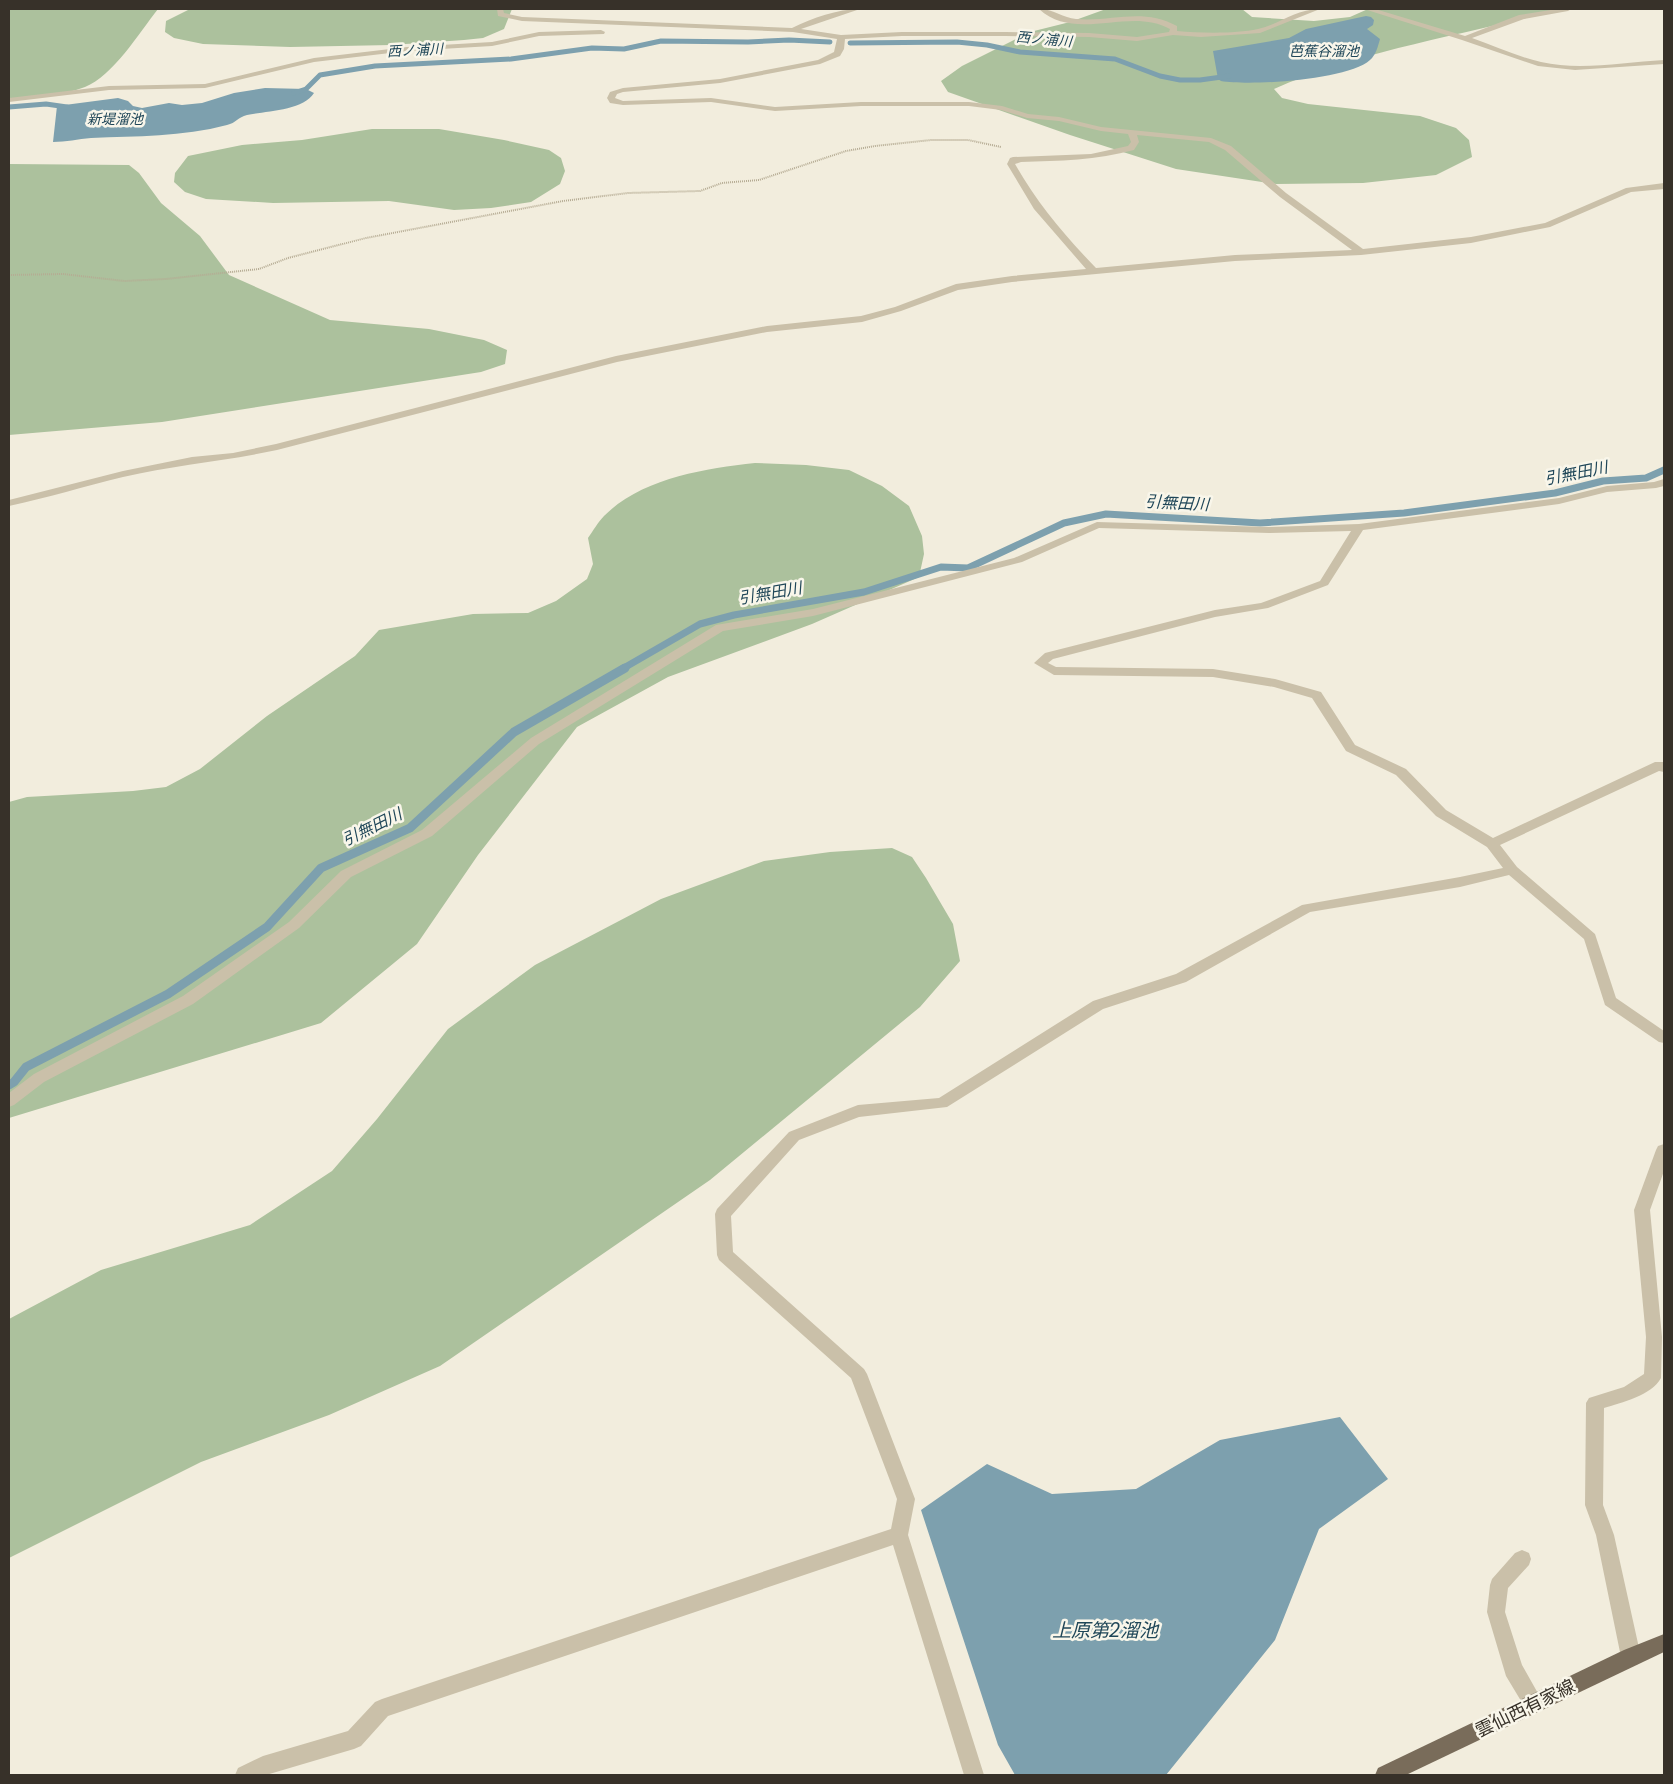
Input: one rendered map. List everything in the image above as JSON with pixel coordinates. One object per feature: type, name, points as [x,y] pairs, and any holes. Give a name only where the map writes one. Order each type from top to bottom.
[{"type":"main road","name":"雲仙西有家線","points":[[1386,1775],[1631,1657],[1664,1643]]},
{"type":"street","points":[[500,9],[500,14],[522,19],[793,30],[841,37],[902,34],[1089,34],[1137,39],[1164,36],[1172,32],[1201,35],[1260,31],[1304,12],[1317,9]]},
{"type":"street","points":[[793,30],[812,21],[857,9]]},
{"type":"street","points":[[1043,9],[1053,15],[1078,20],[1098,19],[1120,13],[1141,12],[1162,19],[1170,24],[1174,28],[1172,32]]},
{"type":"street","points":[[1368,9],[1465,38],[1538,64],[1575,68],[1664,62]]},
{"type":"street","points":[[1465,38],[1522,17],[1568,9]]},
{"type":"street","points":[[616,32],[719,33],[736,28]]},
{"type":"street","points":[[9,100],[109,88],[205,86],[314,60],[407,49],[492,44],[538,34],[606,32]]},
{"type":"street","points":[[841,37],[840,50],[837,54],[820,62],[720,82],[623,90],[614,92],[610,98],[613,101],[623,103],[711,100],[775,109],[870,104],[969,104],[1002,108],[1027,116],[1059,119],[1101,129],[1197,138],[1220,144],[1283,195],[1361,252]]},
{"type":"street","points":[[1093,271],[1068,246],[1024,188],[1011,164],[1013,160],[1079,157],[1116,152],[1131,148],[1135,142],[1132,133]]},
{"type":"street","points":[[9,503],[123,474],[192,460],[233,456],[277,447],[616,359],[712,338],[767,329],[862,319],[898,309],[956,287],[1093,271],[1235,258],[1361,252],[1471,240],[1547,225],[1629,190],[1664,186]]},
{"type":"street","points":[[9,1101],[39,1078],[188,1000],[294,925],[346,874],[427,833],[535,740],[720,628],[813,612],[1018,560],[1098,525],[1269,530],[1359,527],[1559,501],[1607,489],[1656,485],[1664,482]]},
{"type":"street","points":[[1359,527],[1324,582],[1264,606],[1215,614],[1068,651],[1049,656],[1040,663],[1054,671],[1213,673],[1275,682],[1317,695],[1350,748],[1401,772],[1441,813],[1492,844],[1512,870],[1590,938],[1610,1001],[1664,1038]]},
{"type":"street","points":[[1492,844],[1660,764],[1664,768]]},
{"type":"street","points":[[974,1775],[899,1535],[906,1499],[858,1374],[725,1255],[722,1214],[794,1136],[858,1111],[942,1103],[1098,1005],[1181,978],[1307,908],[1460,882],[1512,870]]},
{"type":"street","points":[[1631,1657],[1605,1535],[1594,1504],[1595,1404],[1628,1393],[1652,1378],[1654,1337],[1642,1210],[1664,1150]]},
{"type":"street","points":[[245,1775],[263,1766],[354,1739],[382,1709],[899,1535]]},
{"type":"street","points":[[1522,1560],[1499,1585],[1496,1612],[1513,1670],[1534,1704]]},
{"type":"path","points":[[9,275],[63,274],[124,281],[166,279],[259,269],[288,258],[366,238],[563,201],[628,193],[700,191],[722,183],[758,180],[846,151],[875,146],[931,140],[968,140],[994,145],[1019,155],[1022,159]]},
{"type":"green space","points":[[9,9],[158,9],[125,53],[106,74],[95,81],[85,87],[67,93],[9,100]]},
{"type":"green space","points":[[190,9],[512,9],[504,29],[483,38],[391,45],[290,47],[203,44],[174,38],[165,32],[166,21]]},
{"type":"green space","points":[[1106,9],[1242,9],[1252,17],[1314,21],[1350,17],[1368,9],[1561,9],[1344,63],[1274,89],[1282,98],[1308,104],[1420,116],[1456,128],[1469,140],[1472,157],[1436,175],[1363,183],[1276,184],[1176,169],[1070,135],[948,92],[941,81],[962,66],[1030,32],[1070,22]]},
{"type":"green space","points":[[372,129],[439,129],[504,140],[549,150],[561,158],[565,171],[560,184],[531,202],[491,208],[454,210],[389,201],[273,203],[206,199],[185,192],[174,182],[175,173],[188,156],[242,145],[302,140]]},
{"type":"green space","points":[[9,164],[129,165],[139,173],[161,203],[200,236],[229,275],[330,320],[429,329],[484,340],[507,350],[505,364],[481,372],[162,422],[9,435]]},
{"type":"green space","points":[[755,463],[806,465],[849,470],[882,486],[909,506],[922,536],[924,554],[919,577],[812,624],[668,677],[577,727],[478,855],[417,944],[321,1023],[9,1118],[9,802],[27,797],[133,791],[166,787],[200,769],[267,716],[355,656],[379,630],[473,614],[528,613],[556,601],[587,579],[593,564],[588,538],[602,518],[619,503],[655,484],[674,477],[715,468]]},
{"type":"green space","points":[[892,848],[912,857],[926,878],[953,924],[960,961],[920,1007],[710,1180],[440,1366],[329,1415],[201,1462],[9,1558],[9,1319],[101,1270],[250,1225],[332,1171],[377,1119],[448,1029],[535,965],[661,899],[764,861],[830,852]]},
{"type":"water","name":"芭蕉谷溜池","points":[[1366,16],[1374,20],[1373,25],[1367,29],[1380,39],[1372,58],[1359,67],[1321,77],[1276,82],[1254,83],[1221,81],[1218,79],[1213,51],[1289,38],[1306,29]]},
{"type":"water","name":"新堤溜池","points":[[265,88],[306,89],[314,93],[309,99],[293,107],[247,115],[230,124],[210,129],[176,134],[91,138],[53,142],[57,106],[118,98],[128,101],[133,106],[142,108],[169,103],[182,105],[202,103],[234,93]]},
{"type":"water","name":"上原第2溜池","points":[[1340,1417],[1388,1479],[1319,1529],[1275,1640],[1166,1775],[1015,1775],[998,1745],[921,1510],[987,1464],[1052,1494],[1136,1489],[1220,1440]]},
{"type":"waterway","name":"西ノ浦川","points":[[294,93],[306,89],[320,75],[375,66],[511,59],[592,48],[624,49],[661,41],[748,42],[789,40],[830,42]]},
{"type":"waterway","name":"西ノ浦川","points":[[850,43],[957,42],[987,45],[1020,52],[1115,59],[1160,76],[1180,80],[1200,80],[1229,76]]},
{"type":"waterway","name":"西ノ浦川","points":[[9,107],[46,104],[67,107]]},
{"type":"waterway","name":"引無田川","points":[[622,669],[700,624],[734,615],[864,592],[941,567],[968,568],[1064,523],[1106,514],[1260,523],[1404,513],[1555,493],[1603,481],[1646,478],[1664,470]]},
{"type":"waterway","name":"引無田川","points":[[9,1085],[14,1082],[26,1067],[168,994],[267,927],[321,868],[410,828],[514,732],[625,668]]}]
